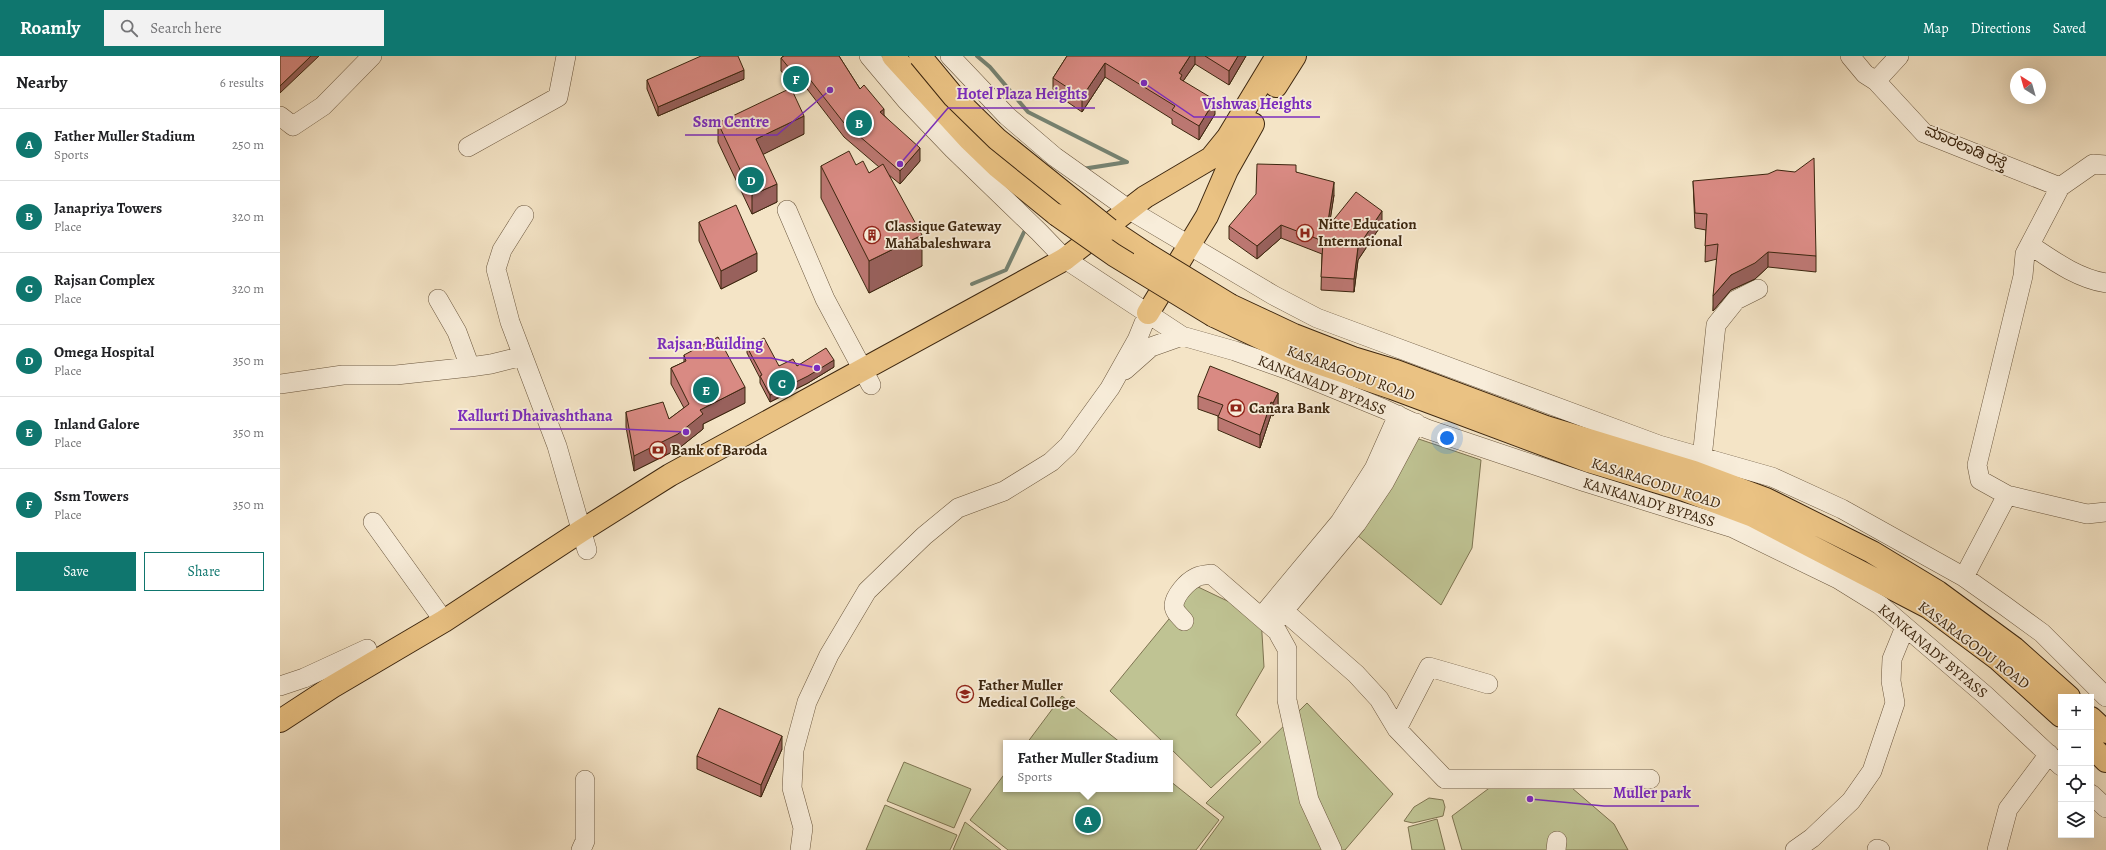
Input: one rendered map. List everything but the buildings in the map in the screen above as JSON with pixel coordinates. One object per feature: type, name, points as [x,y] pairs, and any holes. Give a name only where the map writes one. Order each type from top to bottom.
[{"type":"main road","points":[[893,56],[969,139],[998,167],[1057,215],[1114,255],[1222,310]]},
{"type":"main road","points":[[920,56],[954,97],[1020,160],[1109,229],[1222,310]]},
{"type":"main road","points":[[280,721],[332,687],[584,540],[670,475],[866,377],[1065,259],[1128,209],[1211,158],[1228,137],[1277,56]]},
{"type":"main road","points":[[1148,313],[1207,216],[1240,145],[1295,56]]},
{"type":"main road","name":"KASARAGODU ROAD","points":[[1222,310],[1294,335],[1353,358],[1396,371],[1546,427],[1694,472],[1766,500],[1872,552],[1938,592],[2014,648],[2066,694]]},
{"type":"main road","name":"KASARAGODU ROAD","points":[[1222,310],[1302,357],[1392,388],[1588,461],[1684,490],[1753,516],[1928,607],[1999,660],[2058,713]]},
{"type":"main road","points":[[2094,721],[2106,732]]},
{"type":"main road","points":[[2094,749],[2106,761]]},
{"type":"street","points":[[284,124],[323,106],[372,56]]},
{"type":"street","points":[[468,147],[558,97],[566,56]]},
{"type":"street","name":"KANKANADY BYPASS","points":[[869,56],[906,100],[953,149],[1065,259],[1182,336],[1235,351],[1335,388],[1416,424],[1585,482],[1733,528],[1838,579],[1880,606],[1985,695],[2055,760]]},
{"type":"street","points":[[950,56],[1007,116],[1055,157],[1128,209],[1274,295],[1317,318],[1651,442],[1772,477],[1842,509],[1964,576],[2042,633],[2106,697]]},
{"type":"street","name":"ಮಾರಲಾಡಿ ರಸ್ತೆ","points":[[1850,56],[1865,74],[1876,81],[1924,133],[2060,187]]},
{"type":"street","points":[[1876,81],[1899,56]]},
{"type":"street","points":[[2106,165],[2094,164],[2060,187],[2025,254],[2023,276],[1977,464],[1980,480],[2007,495],[2087,514],[2106,512]]},
{"type":"street","points":[[787,210],[825,299],[866,377]]},
{"type":"street","points":[[524,215],[502,250],[496,269],[510,322],[557,446],[584,540]]},
{"type":"street","points":[[2030,245],[2065,268],[2096,281],[2106,283]]},
{"type":"street","points":[[1702,458],[1716,324],[1736,300],[1758,289]]},
{"type":"street","points":[[438,300],[457,332],[470,367]]},
{"type":"street","points":[[1110,388],[1137,340],[1148,313]]},
{"type":"street","points":[[800,850],[802,828],[792,788],[794,750],[810,695],[829,655],[867,591],[924,536],[958,508],[1004,491],[1051,462],[1068,446],[1110,388],[1126,369],[1151,347],[1182,336]]},
{"type":"street","points":[[280,384],[343,375],[396,375],[470,367],[491,364],[523,356]]},
{"type":"street","points":[[1266,621],[1340,522],[1374,469],[1398,415]]},
{"type":"street","points":[[1266,621],[1284,611],[1357,523],[1384,483],[1416,424]]},
{"type":"street","points":[[1964,576],[2007,495]]},
{"type":"street","points":[[373,522],[444,621]]},
{"type":"street","points":[[1184,620],[1176,613],[1174,606],[1176,601],[1185,586],[1196,577],[1211,574],[1277,631],[1287,649],[1287,700],[1309,800],[1329,849]]},
{"type":"street","points":[[1284,611],[1356,674],[1379,699],[1397,729],[1445,779],[1650,779]]},
{"type":"street","points":[[1795,850],[1812,838],[1851,801],[1872,771],[1895,703],[1891,681],[1892,659],[1905,627]]},
{"type":"street","points":[[280,686],[304,678],[367,649]]},
{"type":"street","points":[[1397,729],[1429,667],[1488,684]]},
{"type":"street","points":[[1997,850],[2008,809],[2055,760]]},
{"type":"street","points":[[581,850],[585,841],[585,780]]},
{"type":"street","points":[[2094,797],[2106,808]]},
{"type":"green space","points":[[1389,429],[1481,460],[1472,548],[1441,605],[1345,525]]},
{"type":"green space","points":[[1196,586],[1261,617],[1264,667],[1236,715],[1261,742],[1211,788],[1173,751],[1173,740],[1161,740],[1110,691]]},
{"type":"green space","points":[[1062,696],[1117,740],[1029,740]]},
{"type":"green space","points":[[1307,703],[1393,794],[1345,850],[1200,850],[1224,817],[1206,803]]},
{"type":"green space","points":[[904,762],[971,789],[954,828],[887,801]]},
{"type":"green space","points":[[1003,776],[1003,792],[1173,792],[1173,783],[1219,820],[1196,850],[1008,850],[970,820]]},
{"type":"green space","points":[[1500,780],[1565,782],[1614,824],[1628,850],[1462,850],[1452,816]]},
{"type":"green space","points":[[1429,798],[1443,800],[1445,807],[1443,816],[1413,823],[1404,821],[1414,807]]},
{"type":"green space","points":[[885,805],[957,835],[950,850],[866,850]]},
{"type":"green space","points":[[1437,819],[1445,850],[1412,850],[1408,827]]},
{"type":"green space","points":[[965,822],[1001,850],[953,850]]},
{"type":"waterway","points":[[977,56],[990,67],[1028,112],[1127,162],[1082,169]]},
{"type":"waterway","points":[[977,56],[990,67],[1028,112],[1127,162],[1083,169]]},
{"type":"waterway","points":[[972,284],[1006,270],[1024,232]]},
{"type":"place","name":"Ssm Towers","points":[[796,79]]},
{"type":"place","name":"Vishwas Heights","points":[[1144,83]]},
{"type":"place","name":"Ssm Centre","points":[[830,90]]},
{"type":"place","name":"Janapriya Towers","points":[[859,123]]},
{"type":"place","name":"Hotel Plaza Heights","points":[[900,164]]},
{"type":"place","name":"Omega Hospital","points":[[751,180]]},
{"type":"place","name":"Nitte Education International","points":[[1305,233]]},
{"type":"place","name":"Classique Gateway Mahabaleshwara","points":[[872,235]]},
{"type":"place","name":"Rajsan Building","points":[[817,368]]},
{"type":"place","name":"Rajsan Complex","points":[[782,383]]},
{"type":"place","name":"Inland Galore","points":[[706,390]]},
{"type":"place","name":"Canara Bank","points":[[1236,408]]},
{"type":"place","name":"Kallurti Dhaivashthana","points":[[686,432]]},
{"type":"place","name":"Bank of Baroda","points":[[658,450]]},
{"type":"place","name":"Father Muller Medical College","points":[[965,694]]},
{"type":"place","name":"Muller park","points":[[1530,799]]},
{"type":"place","name":"Father Muller Stadium","points":[[1088,820]]}]
